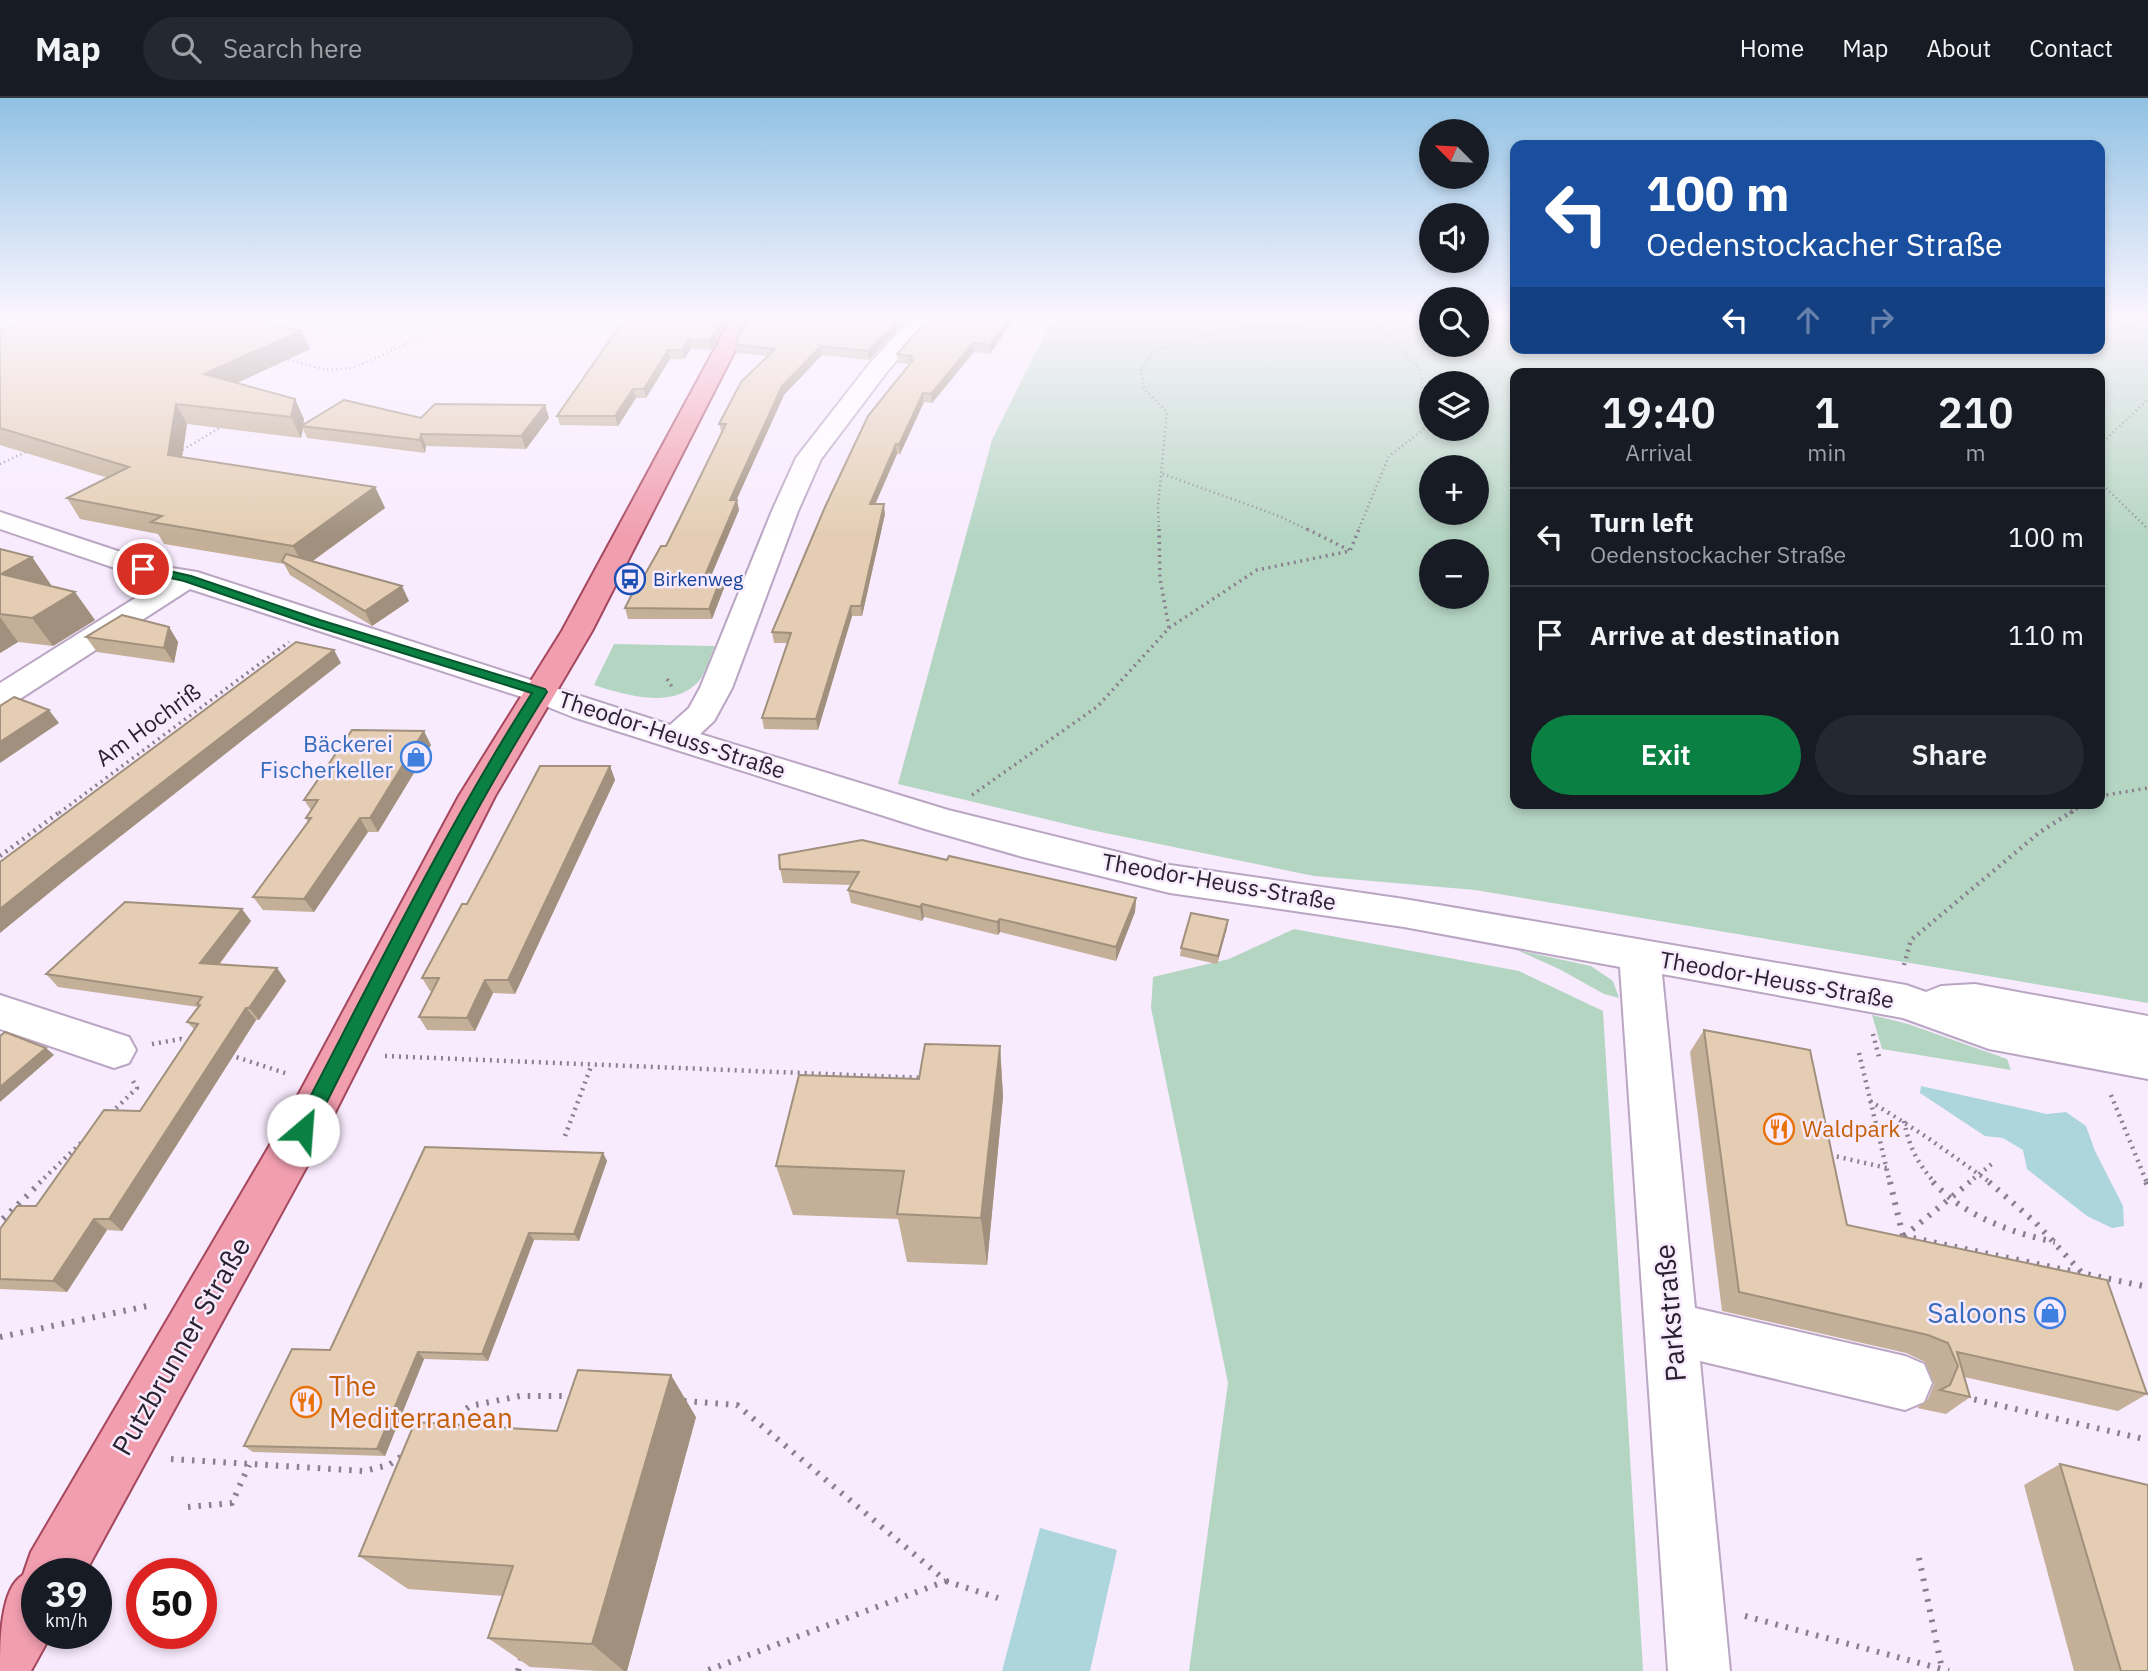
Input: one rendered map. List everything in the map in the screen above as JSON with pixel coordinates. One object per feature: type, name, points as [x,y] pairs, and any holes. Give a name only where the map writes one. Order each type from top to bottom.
[{"type":"main road","name":"Putzbrunner Straße","points":[[60,1558],[326,1086],[438,867],[503,750],[594,598],[703,390]]},
{"type":"main road","points":[[0,1665],[21,1628]]},
{"type":"street","points":[[677,737],[702,714],[716,688],[785,511],[809,458],[861,390]]},
{"type":"street","name":"Theodor-Heuss-Straße","points":[[0,520],[150,571],[187,578],[316,622],[540,692],[584,710],[1023,844],[1170,879],[1404,913],[1910,1003],[1989,1032],[2148,1061]]},
{"type":"street","points":[[0,697],[187,578]]},
{"type":"street","name":"Parkstraße","points":[[1640,955],[1699,1671]]},
{"type":"street","name":"Theodor-Heuss-Straße","points":[[1910,1003],[1975,1001],[2148,1033]]},
{"type":"street","points":[[0,1012],[114,1050]]},
{"type":"street","points":[[1671,1328],[1929,1389]]},
{"type":"path","points":[[1145,390],[1167,412],[1158,506],[1160,578],[1169,628]]},
{"type":"path","points":[[1350,551],[1389,456],[1423,430],[1431,416],[1422,390]]},
{"type":"path","points":[[2105,440],[2148,399]]},
{"type":"path","points":[[174,455],[225,425]]},
{"type":"path","points":[[0,464],[33,449]]},
{"type":"path","points":[[1163,474],[1279,516],[1350,551]]},
{"type":"path","points":[[2105,487],[2148,529]]},
{"type":"path","points":[[938,820],[1098,706],[1169,628],[1257,570],[1350,551]]},
{"type":"path","name":"Am Hochriß","points":[[0,856],[316,622]]},
{"type":"path","points":[[667,679],[674,690]]},
{"type":"path","points":[[2105,795],[2148,789]]},
{"type":"path","points":[[1910,1003],[1902,974],[1911,940],[2040,832],[2076,809]]},
{"type":"path","points":[[108,1116],[137,1087],[114,1050],[181,1039],[194,1043]]},
{"type":"path","points":[[220,1052],[326,1086],[592,1063],[935,1078]]},
{"type":"path","points":[[1859,1053],[1905,1244]]},
{"type":"path","points":[[565,1136],[592,1063]]},
{"type":"path","points":[[921,1089],[923,1077]]},
{"type":"path","points":[[2111,1095],[2148,1186]]},
{"type":"path","points":[[1870,1101],[1983,1175],[2057,1242],[2082,1274]]},
{"type":"path","points":[[1904,1121],[1905,1140],[1919,1167],[1952,1199],[1992,1223],[2029,1238],[2057,1242]]},
{"type":"path","points":[[3,1219],[89,1134]]},
{"type":"path","points":[[1823,1154],[1887,1168]]},
{"type":"path","points":[[1903,1236],[1983,1175],[1993,1163]]},
{"type":"path","points":[[1903,1236],[2148,1287]]},
{"type":"path","points":[[0,1338],[211,1292]]},
{"type":"path","points":[[1929,1389],[2148,1440]]},
{"type":"path","points":[[430,1435],[470,1406],[520,1396],[587,1396]]},
{"type":"path","points":[[669,1400],[737,1405],[946,1581],[998,1598]]},
{"type":"path","points":[[118,1455],[364,1471],[389,1465],[410,1450]]},
{"type":"path","points":[[188,1507],[232,1503],[249,1465]]},
{"type":"path","points":[[1694,1602],[1945,1670],[1919,1558]]},
{"type":"path","points":[[706,1671],[946,1581]]},
{"type":"path","points":[[517,1671],[525,1647]]},
{"type":"shaded area","points":[[1017,390],[1419,390],[1419,441],[1489,441],[1489,390],[1510,390],[1510,809],[2105,809],[2105,390],[2148,390],[2148,1003],[1475,890],[1314,876],[1091,830],[898,784],[992,440]]},
{"type":"shaded area","points":[[614,644],[715,646],[699,681],[688,690],[663,698],[648,698],[594,685]]},
{"type":"shaded area","points":[[1294,929],[1519,971],[1603,1011],[1643,1671],[1189,1671],[1228,1383],[1151,1008],[1153,977],[1229,959]]},
{"type":"shaded area","points":[[1517,950],[1591,966],[1613,981],[1619,998],[1604,994]]},
{"type":"shaded area","points":[[1872,1015],[1908,1024],[2007,1059],[2011,1070],[1882,1049]]},
{"type":"shaded area","points":[[1921,1086],[2047,1114],[2066,1112],[2086,1126],[2095,1151],[2123,1206],[2124,1226],[2112,1228],[2087,1216],[2027,1169],[2023,1150],[2003,1138],[1985,1136],[1920,1093]]},
{"type":"shaded area","points":[[1040,1528],[1117,1550],[1090,1671],[1002,1671]]},
{"type":"building","points":[[0,390],[264,390],[295,399],[291,417],[176,404],[168,455],[375,487],[293,546],[151,522],[162,516],[67,498],[129,467],[0,428]]},
{"type":"building","points":[[575,390],[632,390],[615,416],[557,416]]},
{"type":"building","points":[[737,390],[780,390],[730,500],[737,500],[704,578],[721,578],[709,609],[625,608],[661,546],[666,546],[726,424],[719,424]]},
{"type":"building","points":[[889,390],[934,390],[931,394],[923,393],[899,445],[896,444],[870,504],[884,504],[861,606],[851,606],[816,719],[762,718],[791,633],[772,632],[825,507],[868,416]]},
{"type":"building","points":[[344,400],[421,418],[435,404],[545,405],[521,436],[421,434],[420,440],[301,426]]},
{"type":"building","points":[[0,549],[32,557],[1,574],[75,592],[32,618],[0,614]]},
{"type":"building","points":[[286,554],[402,586],[365,611],[282,561]]},
{"type":"building","points":[[122,615],[169,627],[164,648],[86,637]]},
{"type":"building","points":[[296,642],[334,650],[0,909],[0,862]]},
{"type":"building","points":[[14,697],[49,710],[0,742],[0,706]]},
{"type":"building","points":[[352,730],[424,731],[370,818],[360,818],[304,899],[253,897],[311,818],[306,818],[318,800],[304,800]]},
{"type":"building","points":[[540,766],[610,766],[508,980],[485,980],[467,1018],[419,1017],[439,978],[422,978],[462,904],[467,904]]},
{"type":"building","points":[[862,840],[947,860],[949,856],[1136,898],[1116,947],[1000,919],[997,922],[848,890],[859,872],[780,869],[779,855]]},
{"type":"building","points":[[125,902],[242,909],[200,963],[277,968],[249,1008],[246,1008],[109,1219],[94,1219],[53,1281],[0,1279],[0,1229],[17,1206],[36,1206],[104,1110],[140,1111],[198,1024],[187,1022],[200,1005],[197,1004],[202,997],[46,974]]},
{"type":"building","points":[[1191,913],[1228,920],[1218,956],[1181,948]]},
{"type":"building","points":[[1704,1030],[1810,1050],[1847,1225],[2107,1280],[2147,1394],[1957,1352],[1970,1397],[1940,1390],[1950,1385],[1958,1366],[1948,1343],[1928,1335],[1739,1292]]},
{"type":"building","points":[[5,1032],[46,1048],[0,1087],[0,1036]]},
{"type":"building","points":[[925,1044],[1000,1046],[981,1218],[897,1214],[904,1171],[776,1166],[799,1075],[919,1079]]},
{"type":"building","points":[[425,1147],[603,1153],[574,1234],[529,1233],[482,1354],[418,1352],[377,1449],[244,1446],[292,1349],[330,1350]]},
{"type":"building","points":[[578,1370],[671,1375],[592,1644],[488,1638],[513,1566],[359,1556],[415,1422],[557,1431]]},
{"type":"building","points":[[2060,1464],[2148,1485],[2148,1671],[2121,1671]]},
{"type":"place","name":"Birkenweg","points":[[630,579]]},
{"type":"place","name":"Bäckerei Fischerkeller","points":[[416,757]]},
{"type":"place","name":"Waldpark","points":[[1779,1129]]},
{"type":"place","name":"Saloons","points":[[2050,1313]]},
{"type":"place","name":"The Mediterranean","points":[[306,1402]]},
{"type":"route","points":[[143,569],[187,578],[316,622],[540,692],[503,750],[438,867],[303,1130]]}]
